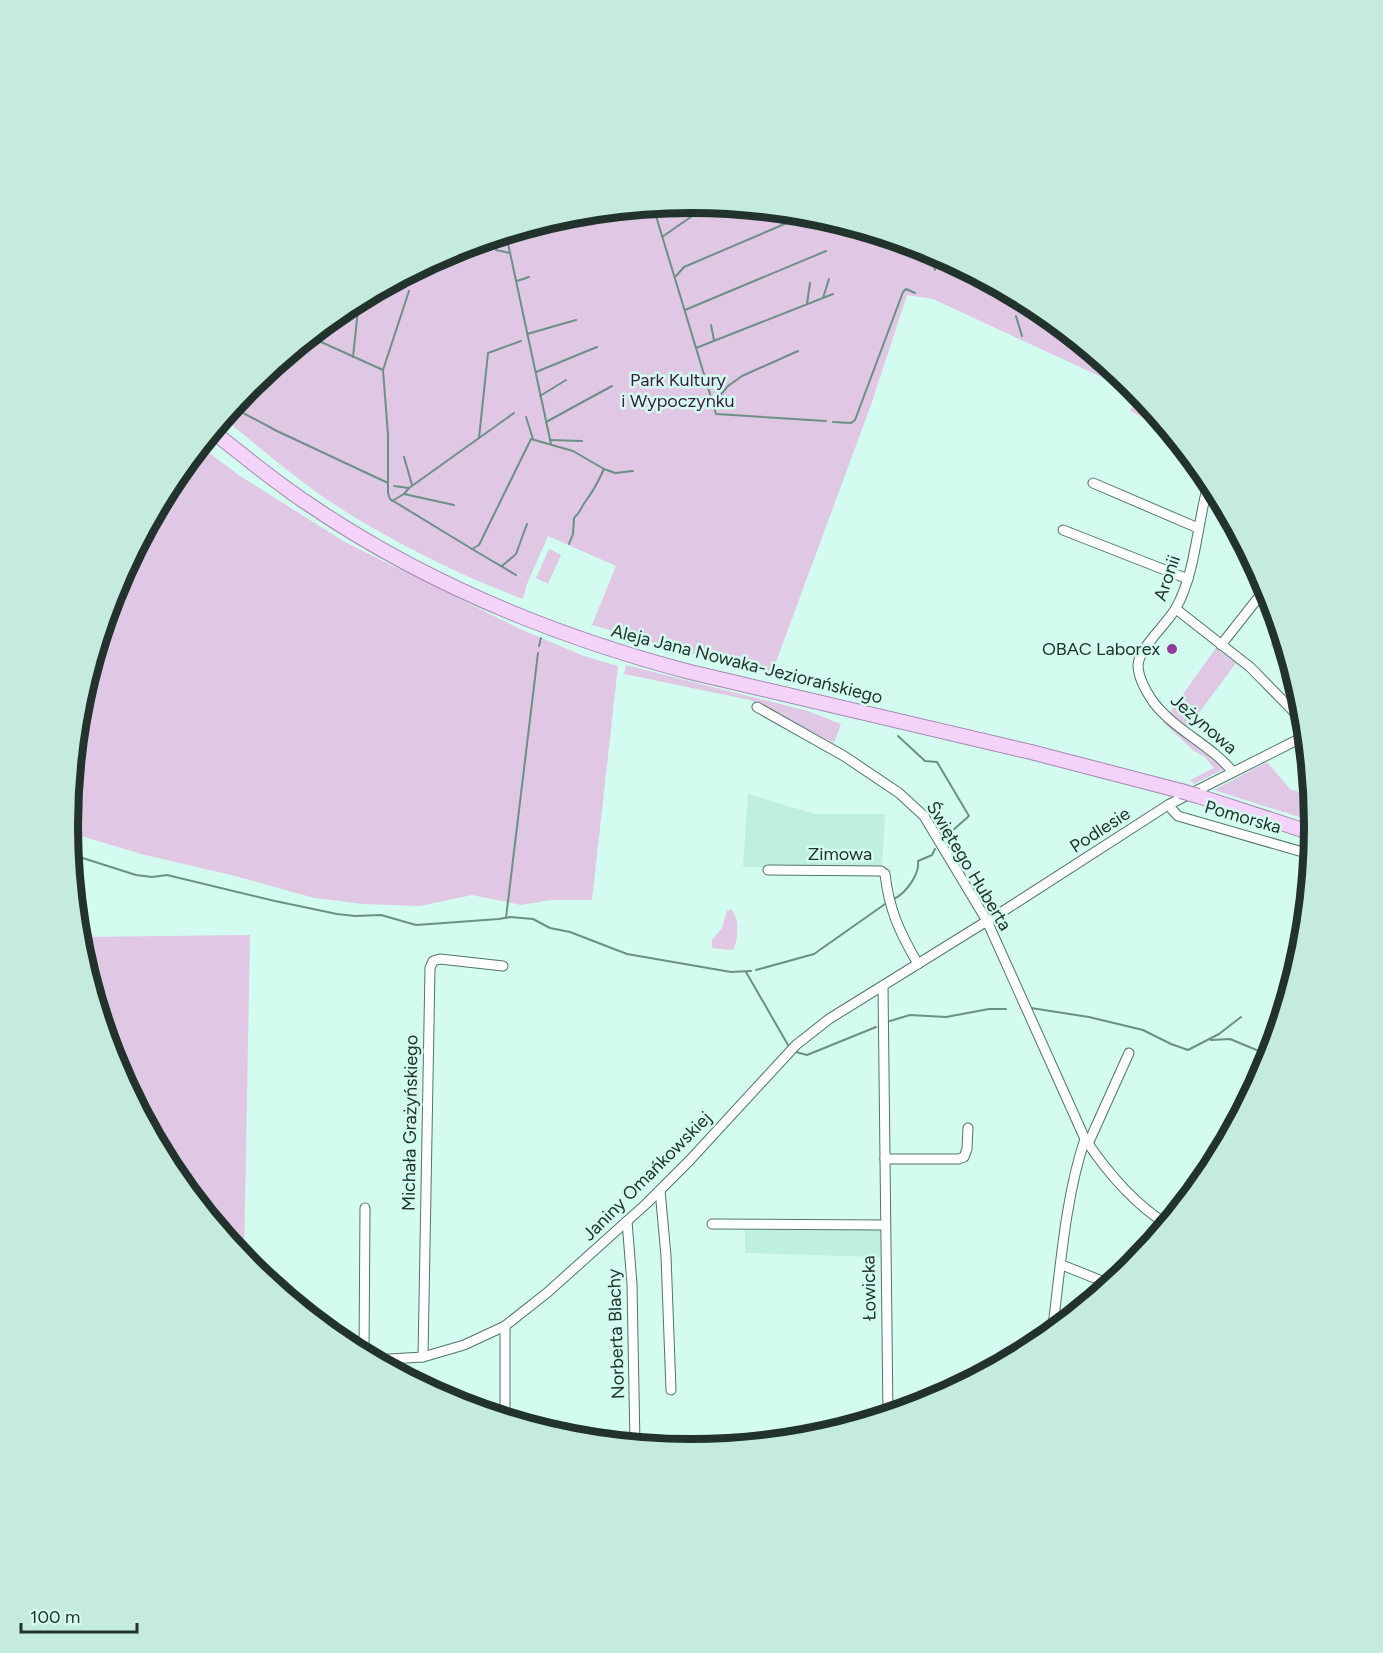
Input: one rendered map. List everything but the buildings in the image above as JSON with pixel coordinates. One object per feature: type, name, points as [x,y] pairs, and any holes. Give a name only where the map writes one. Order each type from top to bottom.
[{"type":"main road","name":"Aleja Jana Nowaka-Jeziorańskiego","points":[[219,436],[300,498],[380,549],[461,591],[555,631],[679,669],[1095,767],[1198,796],[1305,831]]},
{"type":"street","points":[[1092,483],[1198,528]]},
{"type":"street","name":"Aronii","points":[[1138,669],[1141,656],[1176,609],[1188,579],[1206,493]]},
{"type":"street","points":[[1063,530],[1188,579]]},
{"type":"street","points":[[1221,645],[1259,595]]},
{"type":"street","points":[[1176,609],[1250,667],[1294,712]]},
{"type":"street","name":"Jeżynowa","points":[[1138,669],[1144,687],[1165,714],[1233,772]]},
{"type":"street","name":"Świętego Huberta","points":[[757,707],[844,756],[911,802],[924,816],[987,921],[1087,1142],[1107,1170],[1133,1198],[1162,1220]]},
{"type":"street","name":"Podlesie","points":[[918,964],[1168,805],[1299,739]]},
{"type":"street","name":"Pomorska","points":[[1168,805],[1178,816],[1304,853]]},
{"type":"street","name":"Zimowa","points":[[768,870],[881,871],[885,874],[889,903],[895,920],[918,964]]},
{"type":"street","name":"Michała Grażyńskiego","points":[[423,1357],[429,968],[433,961],[440,959],[502,966]]},
{"type":"street","name":"Janiny Omańkowskiej","points":[[387,1359],[423,1357],[464,1345],[505,1326],[549,1292],[660,1190],[796,1045],[830,1019],[918,964]]},
{"type":"street","name":"Łowicka","points":[[883,986],[888,1407]]},
{"type":"street","points":[[1054,1321],[1080,1155],[1129,1053]]},
{"type":"street","points":[[885,1159],[959,1159],[964,1157],[967,1149],[968,1128]]},
{"type":"street","points":[[660,1190],[666,1256],[671,1390]]},
{"type":"street","points":[[364,1345],[365,1208]]},
{"type":"street","name":"Norberta Blachy","points":[[627,1221],[632,1284],[636,1437]]},
{"type":"street","points":[[712,1224],[885,1225]]},
{"type":"street","points":[[1062,1265],[1103,1281]]},
{"type":"street","points":[[505,1326],[505,1410]]},
{"type":"shaded area","points":[[748,794],[815,814],[885,814],[882,867],[743,867]]},
{"type":"shaded area","points":[[745,1224],[880,1227],[880,1257],[745,1253]]},
{"type":"green space","name":"Park Kultury i Wypoczynku","points":[[692,213],[772,218],[850,234],[889,246],[963,276],[998,295],[1065,340],[1115,383],[933,299],[907,295],[872,402],[772,673],[592,625],[616,566],[548,536],[527,584],[523,599],[443,565],[404,545],[347,513],[293,474],[229,423],[287,365],[318,340],[385,295],[457,260],[533,234],[611,218]]},
{"type":"green space","name":"Park Kultury i Wypoczynku","points":[[1135,403],[1154,424],[1130,411]]},
{"type":"green space","points":[[207,451],[240,476],[345,542],[520,629],[584,656],[618,666],[592,900],[551,900],[521,905],[472,895],[420,906],[364,904],[314,898],[235,876],[141,854],[78,835],[79,786],[83,746],[99,668],[125,592],[160,520]]},
{"type":"green space","points":[[549,549],[561,555],[548,584],[536,578]]},
{"type":"green space","points":[[1275,639],[1280,654],[1270,645]]},
{"type":"green space","points":[[1216,648],[1236,663],[1187,729],[1232,765],[1194,784],[1190,780],[1214,768],[1205,757],[1194,751],[1163,722]]},
{"type":"green space","points":[[626,665],[808,711],[841,724],[834,743],[750,700],[624,674]]},
{"type":"green space","points":[[1267,762],[1290,789],[1304,794],[1305,819],[1214,790]]},
{"type":"green space","points":[[731,909],[736,918],[737,928],[734,949],[712,948],[712,940],[722,928],[727,911]]},
{"type":"green space","points":[[250,935],[244,1246],[205,1200],[181,1167],[141,1098],[111,1024],[99,985],[88,937]]},
{"type":"waterway","points":[[662,237],[696,213]]},
{"type":"waterway","points":[[655,214],[716,414],[826,421]]},
{"type":"waterway","points":[[676,276],[684,267],[791,221]]},
{"type":"waterway","points":[[508,242],[551,444]]},
{"type":"waterway","points":[[496,250],[510,253]]},
{"type":"waterway","points":[[685,310],[826,251]]},
{"type":"waterway","points":[[933,263],[935,270]]},
{"type":"waterway","points":[[517,281],[529,277]]},
{"type":"waterway","points":[[823,298],[829,279]]},
{"type":"waterway","points":[[807,304],[810,283]]},
{"type":"waterway","points":[[833,422],[851,423],[855,420],[903,292],[906,289],[915,293]]},
{"type":"waterway","points":[[383,370],[409,291]]},
{"type":"waterway","points":[[696,348],[833,294]]},
{"type":"waterway","points":[[353,357],[358,312]]},
{"type":"waterway","points":[[1016,316],[1022,336]]},
{"type":"waterway","points":[[527,334],[576,320]]},
{"type":"waterway","points":[[711,325],[714,340]]},
{"type":"waterway","points":[[318,340],[383,370],[390,499],[472,549],[479,545],[531,439],[573,451],[615,473],[633,471]]},
{"type":"waterway","points":[[479,438],[488,353],[521,341]]},
{"type":"waterway","points":[[536,372],[597,347]]},
{"type":"waterway","points":[[713,404],[728,386],[742,376],[798,351]]},
{"type":"waterway","points":[[1093,368],[1095,364]]},
{"type":"waterway","points":[[540,396],[566,380]]},
{"type":"waterway","points":[[546,422],[612,386]]},
{"type":"waterway","points":[[240,411],[388,483]]},
{"type":"waterway","points":[[392,501],[514,413]]},
{"type":"waterway","points":[[526,417],[533,439]]},
{"type":"waterway","points":[[550,440],[582,441]]},
{"type":"waterway","points":[[404,457],[412,485]]},
{"type":"waterway","points":[[569,544],[573,534],[574,518],[593,491],[604,469]]},
{"type":"waterway","points":[[394,486],[409,488]]},
{"type":"waterway","points":[[404,494],[454,505]]},
{"type":"waterway","points":[[502,566],[516,554],[527,524]]},
{"type":"waterway","points":[[472,549],[516,575]]},
{"type":"waterway","points":[[539,646],[541,638]]},
{"type":"waterway","points":[[506,918],[538,653]]},
{"type":"waterway","points":[[898,736],[925,761],[937,762],[969,816],[944,838]]},
{"type":"waterway","points":[[894,899],[911,883],[917,872],[918,861],[932,855],[935,849]]},
{"type":"waterway","points":[[79,857],[136,875],[152,877],[167,875],[337,914],[381,915],[416,925],[510,917],[533,919],[550,928],[570,932],[627,954],[731,972],[751,971]]},
{"type":"waterway","points":[[756,970],[814,954],[885,904]]},
{"type":"waterway","points":[[746,972],[788,1045]]},
{"type":"waterway","points":[[1031,1008],[1089,1017],[1143,1030],[1188,1050],[1219,1034],[1241,1017]]},
{"type":"waterway","points":[[890,1021],[910,1015],[946,1017],[989,1009],[1006,1009]]},
{"type":"waterway","points":[[796,1052],[807,1055],[876,1027]]},
{"type":"waterway","points":[[1211,1040],[1230,1039],[1261,1052]]},
{"type":"place","name":"OBAC Laborex","points":[[1172,649]]}]
